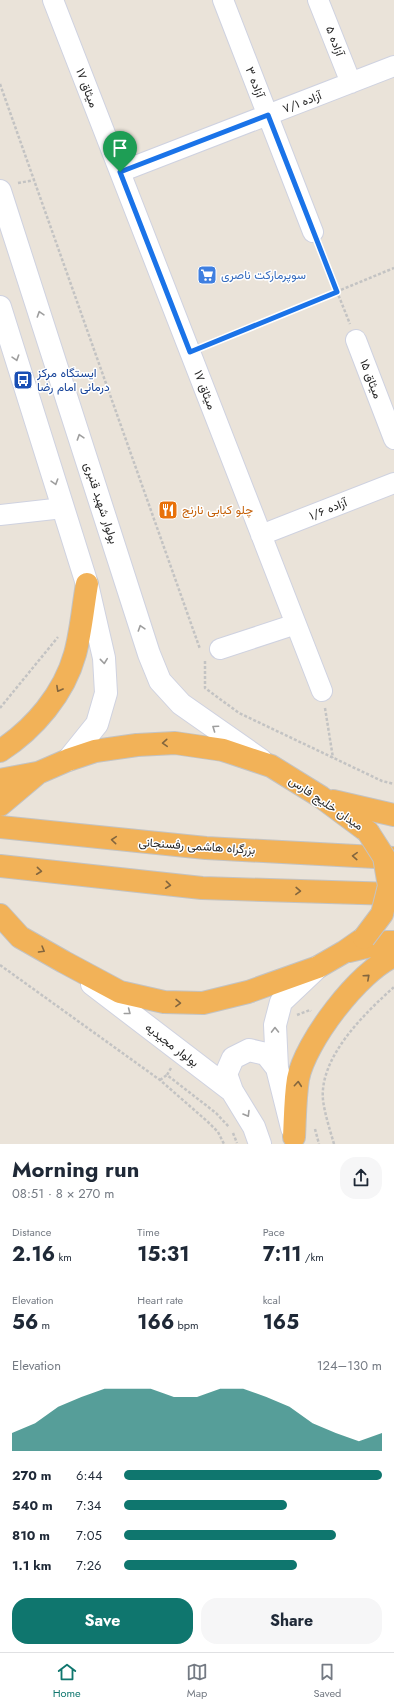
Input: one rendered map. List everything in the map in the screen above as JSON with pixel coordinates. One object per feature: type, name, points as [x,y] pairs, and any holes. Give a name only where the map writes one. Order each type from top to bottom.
[{"type":"highway","points":[[0,751],[10,745],[31,726],[48,707],[61,687],[75,654],[87,584]]},
{"type":"highway","name":"میدان خلیج فارس","points":[[0,805],[38,773],[68,760],[95,752],[137,745],[175,743],[223,750],[271,766],[321,797],[368,832],[384,857],[389,886],[382,914],[364,938],[344,952],[318,967],[248,992],[203,1003],[164,1002],[120,992],[10,934],[0,915]]},
{"type":"highway","points":[[0,780],[38,773]]},
{"type":"highway","points":[[321,797],[394,815]]},
{"type":"highway","name":"بزرگراه هاشمی رفسنجانی","points":[[0,827],[206,848],[394,858]]},
{"type":"highway","points":[[0,866],[202,888],[394,894]]},
{"type":"highway","points":[[344,952],[387,942],[394,942]]},
{"type":"highway","points":[[295,1141],[298,1078],[308,1055],[327,1020],[352,990],[384,960],[394,956]]},
{"type":"main road","name":"بولوار شهید قنبری","points":[[0,191],[7,233],[160,681],[181,704],[271,766]]},
{"type":"main road","points":[[0,307],[87,584],[104,658],[106,693],[97,724],[68,760]]},
{"type":"main road","name":"بولوار مجیدیه","points":[[64,962],[232,1091],[254,1127],[260,1144]]},
{"type":"main road","points":[[295,1141],[277,1068],[275,1025],[281,1002],[318,967]]},
{"type":"main road","points":[[232,1091],[226,1074],[233,1058],[249,1050],[266,1054],[277,1068]]},
{"type":"street","name":"میثاق ۱۷","points":[[53,0],[322,691]]},
{"type":"street","name":"آزاده ۳","points":[[223,0],[313,232]]},
{"type":"street","name":"آزاده ۵","points":[[318,0],[351,83]]},
{"type":"street","name":"آزاده ۷/۱","points":[[120,172],[394,66]]},
{"type":"street","name":"میثاق ۱۵","points":[[356,340],[394,439]]},
{"type":"street","name":"آزاده ۱/۶","points":[[261,535],[394,482]]},
{"type":"street","points":[[0,515],[63,508]]},
{"type":"street","points":[[220,649],[296,624]]},
{"type":"path","points":[[0,84],[205,662],[205,688],[239,713],[382,781],[394,784]]},
{"type":"path","points":[[313,232],[356,340]]},
{"type":"path","points":[[190,352],[394,268]]},
{"type":"path","points":[[0,708],[59,637]]},
{"type":"path","points":[[322,691],[334,758]]},
{"type":"path","points":[[0,965],[160,1080],[208,1122],[218,1132],[224,1144]]},
{"type":"path","points":[[334,1144],[323,1099],[325,1075],[339,1048],[349,1033],[394,987]]},
{"type":"path","points":[[160,1080],[167,1075],[180,1052]]},
{"type":"path","points":[[167,1075],[216,1113],[231,1129],[237,1144]]},
{"type":"place","name":"سوپرمارکت ناصری","points":[[207,275]]},
{"type":"place","name":"ایستگاه مرکز درمانی امام رضا","points":[[23,380]]},
{"type":"place","name":"چلو کبابی نارنج","points":[[168,510]]},
{"type":"route","points":[[268,115],[337,292],[190,352],[120,172],[268,115]]}]
